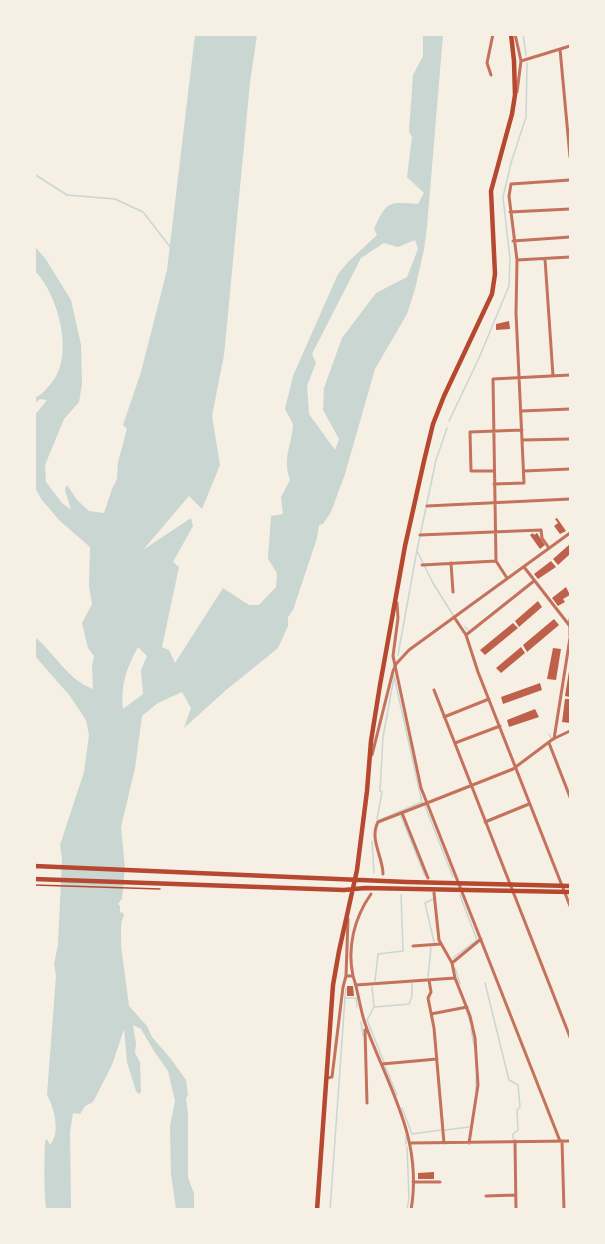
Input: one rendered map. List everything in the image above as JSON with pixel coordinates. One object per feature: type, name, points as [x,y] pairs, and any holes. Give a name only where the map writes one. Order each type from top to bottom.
[{"type":"main road","points":[[317,1209],[333,985],[356,879],[371,741],[396,594],[433,424],[492,294],[495,274],[491,191],[512,114],[513,34]]},
{"type":"main road","points":[[34,866],[510,885],[570,885]]},
{"type":"main road","points":[[34,879],[344,890],[568,892]]},
{"type":"street","points":[[491,75],[488,63],[493,34]]},
{"type":"street","points":[[512,114],[521,61],[513,34]]},
{"type":"street","points":[[521,61],[570,45]]},
{"type":"street","points":[[560,49],[570,157]]},
{"type":"street","points":[[494,484],[524,483],[516,313],[517,260],[510,212],[511,184],[570,180]]},
{"type":"street","points":[[510,212],[570,209]]},
{"type":"street","points":[[513,242],[570,237]]},
{"type":"street","points":[[517,260],[570,257]]},
{"type":"street","points":[[545,259],[552,376]]},
{"type":"street","points":[[507,578],[496,561],[493,378],[570,375]]},
{"type":"street","points":[[522,411],[570,409]]},
{"type":"street","points":[[494,471],[471,471],[470,432],[523,430]]},
{"type":"street","points":[[523,440],[570,439]]},
{"type":"street","points":[[524,471],[570,469]]},
{"type":"street","points":[[427,506],[570,499]]},
{"type":"street","points":[[420,535],[541,530],[542,538],[549,548]]},
{"type":"street","points":[[370,763],[396,664],[409,650],[570,533]]},
{"type":"street","points":[[422,565],[496,561]]},
{"type":"street","points":[[451,563],[453,592]]},
{"type":"street","points":[[524,567],[569,625]]},
{"type":"street","points":[[466,635],[534,581]]},
{"type":"street","points":[[396,594],[398,618],[393,656],[421,788],[561,1141],[564,1209]]},
{"type":"street","points":[[454,617],[466,635],[562,885],[568,892],[570,906]]},
{"type":"street","points":[[554,739],[570,651],[570,620]]},
{"type":"street","points":[[434,690],[570,1037]]},
{"type":"street","points":[[444,717],[489,699]]},
{"type":"street","points":[[455,743],[500,726]]},
{"type":"street","points":[[383,874],[375,839],[375,826],[378,822],[513,769],[549,742],[570,730]]},
{"type":"street","points":[[549,742],[570,797]]},
{"type":"street","points":[[485,822],[530,804]]},
{"type":"street","points":[[402,813],[428,878]]},
{"type":"street","points":[[434,893],[438,916],[437,930],[441,944],[452,963],[454,978],[473,1025],[478,1068],[477,1104],[469,1143]]},
{"type":"street","points":[[371,894],[353,933],[350,954],[353,976],[366,1026],[411,1143],[413,1182],[411,1209]]},
{"type":"street","points":[[326,1078],[332,1077],[346,976],[349,907]]},
{"type":"street","points":[[452,963],[481,939]]},
{"type":"street","points":[[412,946],[441,944]]},
{"type":"street","points":[[346,976],[353,976]]},
{"type":"street","points":[[356,985],[454,978]]},
{"type":"street","points":[[429,980],[428,998],[444,1143]]},
{"type":"street","points":[[431,1014],[467,1007]]},
{"type":"street","points":[[366,1026],[367,1103]]},
{"type":"street","points":[[381,1064],[436,1059]]},
{"type":"street","points":[[411,1143],[570,1141]]},
{"type":"street","points":[[515,1142],[516,1209]]},
{"type":"street","points":[[413,1182],[440,1182]]},
{"type":"street","points":[[486,1196],[515,1195]]},
{"type":"shaded area","points":[[195,35],[257,35],[250,82],[224,355],[212,416],[220,465],[202,509],[189,496],[143,550],[191,518],[193,526],[173,562],[179,567],[162,647],[169,650],[175,663],[223,588],[249,605],[259,605],[276,587],[277,573],[268,559],[271,516],[283,514],[281,497],[290,480],[287,458],[293,424],[285,409],[293,376],[338,274],[377,235],[374,229],[386,208],[400,203],[418,204],[424,193],[407,177],[412,137],[409,131],[413,75],[423,56],[423,35],[443,35],[427,227],[415,289],[407,314],[375,369],[345,474],[331,512],[323,524],[319,525],[317,538],[293,610],[288,617],[288,626],[278,648],[184,728],[191,708],[182,692],[158,703],[142,716],[135,768],[121,827],[125,868],[122,899],[118,904],[120,913],[124,915],[121,927],[121,946],[129,1006],[147,1026],[152,1037],[186,1080],[188,1177],[194,1194],[194,1209],[176,1209],[171,1174],[170,1126],[175,1101],[168,1071],[141,1029],[133,1025],[135,1053],[140,1062],[141,1092],[139,1094],[136,1091],[127,1062],[124,1029],[112,1065],[93,1102],[85,1106],[80,1114],[73,1113],[70,1132],[71,1209],[46,1209],[45,1142],[47,1139],[50,1145],[56,1127],[54,1113],[47,1095],[56,976],[54,964],[58,945],[62,859],[60,845],[84,772],[89,735],[86,720],[70,696],[35,656],[35,637],[69,673],[93,689],[94,656],[88,648],[82,623],[92,604],[89,586],[90,547],[60,521],[35,488],[35,415],[47,400],[40,399],[35,403],[35,397],[49,386],[57,374],[62,360],[63,344],[57,311],[44,282],[35,271],[35,247],[45,258],[71,300],[81,345],[82,384],[79,402],[64,419],[45,465],[46,482],[62,503],[71,510],[65,490],[67,485],[77,500],[89,511],[104,513],[117,479],[118,462],[127,429],[123,425],[141,372],[167,270]],"holes":[[[415,240],[418,249],[407,277],[376,293],[342,338],[324,388],[323,410],[339,439],[335,450],[309,414],[307,386],[316,363],[312,354],[361,258],[384,243],[398,247]],[[138,647],[147,656],[141,670],[143,694],[123,709],[125,677]]]},
{"type":"building","points":[[509,321],[510,329],[496,330],[496,324]]},
{"type":"building","points":[[557,518],[566,531],[560,534],[554,526],[558,523],[555,519]]},
{"type":"building","points":[[533,533],[534,535],[537,533],[545,545],[540,549],[530,535]]},
{"type":"building","points":[[570,544],[570,554],[558,565],[553,559]]},
{"type":"building","points":[[551,561],[556,567],[538,579],[534,574]]},
{"type":"building","points":[[566,587],[570,595],[558,606],[552,598]]},
{"type":"building","points":[[538,601],[542,607],[519,627],[515,621]]},
{"type":"building","points":[[554,619],[559,625],[527,652],[523,645]]},
{"type":"building","points":[[513,623],[518,628],[485,655],[480,650]]},
{"type":"building","points":[[521,647],[525,653],[501,673],[496,668]]},
{"type":"building","points":[[553,648],[561,649],[556,680],[547,679]]},
{"type":"building","points":[[570,671],[570,697],[565,696]]},
{"type":"building","points":[[540,683],[542,690],[503,704],[501,697]]},
{"type":"building","points":[[565,699],[570,699],[570,723],[562,722]]},
{"type":"building","points":[[535,709],[539,717],[509,727],[507,720]]},
{"type":"building","points":[[347,986],[353,986],[354,996],[347,996]]},
{"type":"building","points":[[434,1172],[434,1179],[418,1179],[418,1173]]},
{"type":"waterway","points":[[523,34],[526,55]]},
{"type":"waterway","points":[[449,421],[479,358],[509,286],[510,259],[503,197],[526,117],[527,63]]},
{"type":"waterway","points":[[34,174],[67,195],[115,199],[143,212],[171,248]]},
{"type":"waterway","points":[[398,655],[436,460],[447,428]]},
{"type":"waterway","points":[[417,551],[453,615]]},
{"type":"waterway","points":[[465,627],[468,630]]},
{"type":"waterway","points":[[377,821],[422,802],[394,676]]},
{"type":"waterway","points":[[377,819],[382,792],[380,791],[383,737],[394,677]]},
{"type":"waterway","points":[[549,734],[551,738]]},
{"type":"waterway","points":[[425,806],[453,877]]},
{"type":"waterway","points":[[401,816],[425,876]]},
{"type":"waterway","points":[[372,841],[374,873]]},
{"type":"waterway","points":[[375,981],[378,954],[403,951],[401,895]]},
{"type":"waterway","points":[[453,958],[477,940],[460,895]]},
{"type":"waterway","points":[[433,899],[425,903],[434,942]]},
{"type":"waterway","points":[[428,977],[431,947]]},
{"type":"waterway","points":[[455,968],[460,984]]},
{"type":"waterway","points":[[375,1007],[409,1004],[412,996],[412,983]]},
{"type":"waterway","points":[[485,983],[509,1080],[518,1085],[520,1107],[517,1110],[518,1130],[513,1134],[513,1139]]},
{"type":"waterway","points":[[372,987],[374,1007],[367,1020],[384,1062]]},
{"type":"waterway","points":[[346,988],[345,998],[356,998],[357,1007]]},
{"type":"waterway","points":[[330,1210],[345,998]]},
{"type":"waterway","points":[[466,1009],[470,1022]]},
{"type":"waterway","points":[[361,1022],[363,1036]]},
{"type":"waterway","points":[[471,1029],[474,1045]]},
{"type":"waterway","points":[[385,1066],[397,1095]]},
{"type":"waterway","points":[[476,1077],[476,1090]]},
{"type":"waterway","points":[[402,1108],[412,1134]]},
{"type":"waterway","points":[[445,1130],[469,1127]]},
{"type":"waterway","points":[[412,1134],[441,1130]]},
{"type":"waterway","points":[[406,1136],[406,1144]]},
{"type":"waterway","points":[[407,1147],[409,1197],[407,1210]]}]
